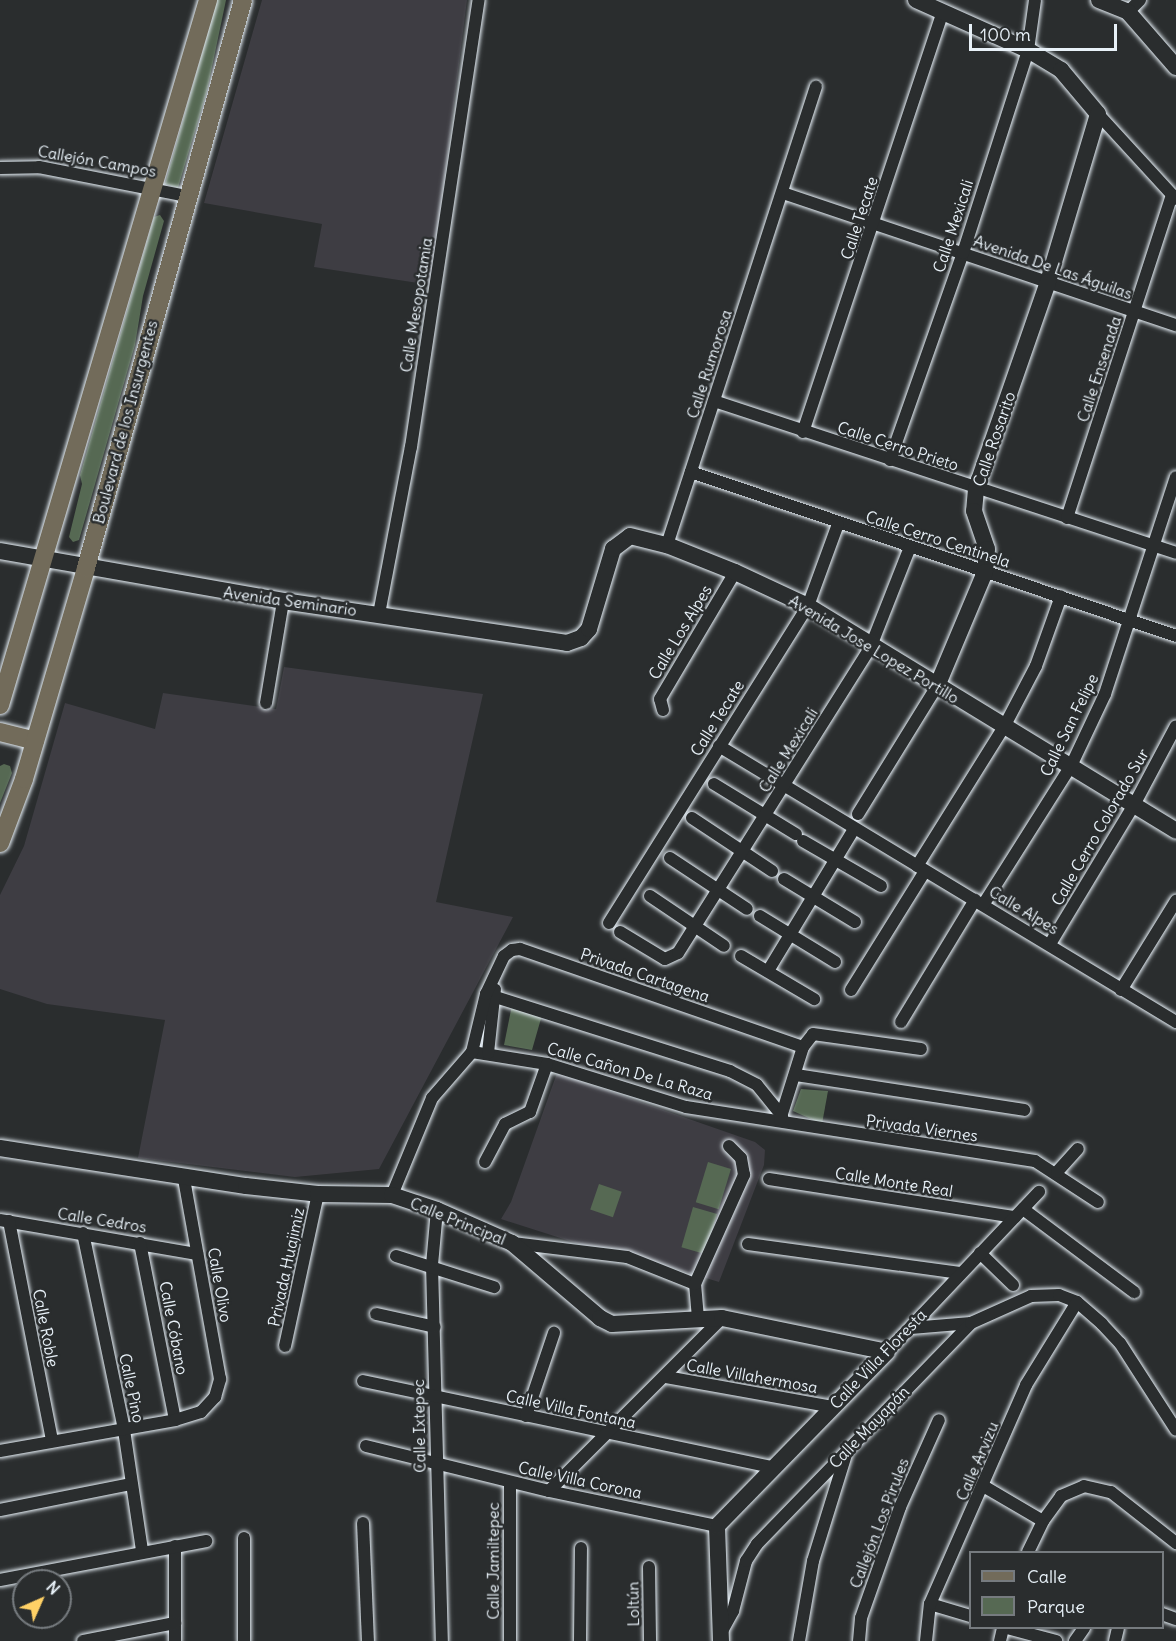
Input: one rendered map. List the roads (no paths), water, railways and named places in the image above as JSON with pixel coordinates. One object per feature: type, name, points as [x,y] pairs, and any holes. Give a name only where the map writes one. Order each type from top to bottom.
[{"type":"main road","points":[[0,705],[46,558],[208,0]]},
{"type":"main road","name":"Boulevard de los Insurgentes","points":[[0,843],[35,741],[86,568],[243,0]]},
{"type":"main road","points":[[0,732],[35,741]]},
{"type":"street","name":"Calle Mesopotamia","points":[[379,614],[411,447],[479,0]]},
{"type":"street","points":[[916,0],[942,14],[1028,50],[1061,70],[1174,197]]},
{"type":"street","name":"Calle Mexicali","points":[[890,460],[963,253],[1028,50],[1035,0]]},
{"type":"street","points":[[1099,0],[1128,12],[1176,67]]},
{"type":"street","points":[[1128,12],[1140,0]]},
{"type":"street","name":"Calle Tecate","points":[[803,432],[875,223],[942,14]]},
{"type":"street","name":"Calle Rumorosa","points":[[667,545],[816,87]]},
{"type":"street","name":"Calle Rosarito","points":[[858,814],[937,686],[985,572],[987,549],[974,511],[976,489],[1048,282],[1098,114]]},
{"type":"street","name":"Callejón Campos","points":[[0,168],[39,166],[188,196]]},
{"type":"street","name":"Avenida De Las Águilas","points":[[783,193],[1176,325]]},
{"type":"street","name":"Calle Ensenada","points":[[1067,518],[1174,197]]},
{"type":"street","name":"Calle Cerro Prieto","points":[[714,401],[1176,553]]},
{"type":"street","name":"Calle Cerro Centinela","points":[[691,472],[838,524],[1176,636]]},
{"type":"street","name":"Calle San Felipe","points":[[901,1022],[1071,766],[1106,694],[1176,477]]},
{"type":"street","name":"Calle Tecate","points":[[609,923],[808,606],[838,524]]},
{"type":"street","name":"Avenida Jose Lopez Portillo","points":[[581,638],[589,629],[612,549],[630,536],[667,545],[735,572],[808,606],[1176,831]]},
{"type":"street","name":"Calle Mexicali","points":[[620,932],[665,959],[673,958],[786,788],[872,646],[910,547]]},
{"type":"street","name":"Avenida Seminario","points":[[0,550],[86,568],[283,601],[567,643],[581,638]]},
{"type":"street","name":"Calle Los Alpes","points":[[663,710],[660,699],[735,572]]},
{"type":"street","points":[[851,990],[1004,727],[1036,666],[1061,596]]},
{"type":"street","points":[[266,703],[283,601]]},
{"type":"street","name":"Calle Cerro Colorado Sur","points":[[1050,944],[1134,806],[1176,726]]},
{"type":"street","name":"Calle Alpes","points":[[719,746],[854,830],[1050,944],[1176,1022]]},
{"type":"street","points":[[714,784],[881,886]]},
{"type":"street","points":[[692,818],[772,871]]},
{"type":"street","points":[[768,971],[854,830]]},
{"type":"street","points":[[670,858],[747,909]]},
{"type":"street","points":[[784,879],[855,922]]},
{"type":"street","points":[[650,896],[724,946]]},
{"type":"street","points":[[1121,990],[1176,901]]},
{"type":"street","points":[[760,916],[835,962]]},
{"type":"street","name":"Privada Cartagena","points":[[392,1195],[432,1098],[472,1052],[504,956],[520,949],[803,1047]]},
{"type":"street","points":[[741,956],[814,999]]},
{"type":"street","points":[[492,991],[730,1071],[757,1085],[781,1120]]},
{"type":"street","name":"Privada Cartagena","points":[[488,1053],[492,991]]},
{"type":"street","points":[[781,1120],[803,1047],[813,1034],[921,1049]]},
{"type":"street","name":"Calle Cañon De La Raza","points":[[472,1052],[547,1064],[686,1107],[781,1120]]},
{"type":"street","points":[[485,1162],[505,1124],[530,1112],[547,1064]]},
{"type":"street","points":[[796,1075],[1024,1110]]},
{"type":"street","name":"Privada Viernes","points":[[781,1120],[1035,1161],[1057,1172],[1098,1202]]},
{"type":"street","points":[[698,1318],[695,1284],[744,1175],[741,1158],[729,1146]]},
{"type":"street","name":"Calle Principal","points":[[0,1148],[184,1178],[318,1194],[392,1195],[437,1210],[512,1243],[600,1318],[612,1324],[722,1318],[886,1352]]},
{"type":"street","points":[[1057,1172],[1078,1149]]},
{"type":"street","name":"Calle Olivo","points":[[175,1420],[201,1412],[215,1397],[220,1378],[184,1178]]},
{"type":"street","name":"Calle Monte Real","points":[[769,1179],[1019,1213]]},
{"type":"street","name":"Calle Villa Floresta","points":[[717,1526],[772,1467],[911,1328],[960,1273],[1039,1192]]},
{"type":"street","name":"Privada Huajimiz","points":[[285,1346],[318,1194]]},
{"type":"street","name":"Calle Ixtepec","points":[[437,1210],[432,1265],[442,1641]]},
{"type":"street","points":[[1019,1213],[1134,1292]]},
{"type":"street","name":"Calle Cedros","points":[[4,1221],[197,1254]]},
{"type":"street","name":"Calle Roble","points":[[4,1221],[52,1441]]},
{"type":"street","name":"Calle Pino","points":[[83,1233],[124,1430],[142,1551]]},
{"type":"street","name":"Calle Cóbano","points":[[140,1243],[175,1420]]},
{"type":"street","points":[[512,1243],[627,1257],[695,1284]]},
{"type":"street","points":[[748,1244],[960,1273]]},
{"type":"street","points":[[980,1253],[1013,1285]]},
{"type":"street","points":[[396,1256],[432,1265],[495,1287]]},
{"type":"street","name":"Calle Mayapán","points":[[721,1637],[733,1611],[746,1561],[849,1448],[971,1323],[1043,1293],[1077,1302]]},
{"type":"street","points":[[1077,1302],[1120,1343],[1176,1430]]},
{"type":"street","name":"Calle Arvizu","points":[[926,1641],[930,1604],[984,1487],[1026,1385],[1077,1302]]},
{"type":"street","points":[[376,1314],[435,1327]]},
{"type":"street","points":[[549,1491],[666,1377],[722,1318]]},
{"type":"street","points":[[911,1328],[971,1323]]},
{"type":"street","points":[[526,1416],[554,1333]]},
{"type":"street","name":"Calle Villahermosa","points":[[666,1377],[832,1407]]},
{"type":"street","name":"Calle Villa Fontana","points":[[363,1381],[606,1434],[772,1467]]},
{"type":"street","points":[[0,1451],[175,1420]]},
{"type":"street","name":"Callejón Los Pirules","points":[[859,1641],[861,1618],[896,1518],[939,1420]]},
{"type":"street","name":"Calle Villa Corona","points":[[366,1446],[549,1491],[717,1526]]},
{"type":"street","points":[[799,1641],[813,1561],[849,1448]]},
{"type":"street","name":"Calle Jamiltepec","points":[[510,1482],[510,1641]]},
{"type":"street","points":[[0,1510],[131,1484]]},
{"type":"street","points":[[984,1487],[1043,1521]]},
{"type":"street","points":[[1028,1551],[1043,1521],[1068,1490],[1097,1487],[1111,1492],[1176,1543]]},
{"type":"street","points":[[363,1523],[368,1641]]},
{"type":"street","name":"Calle Mayapán","points":[[717,1526],[721,1637]]},
{"type":"street","points":[[244,1538],[244,1641]]},
{"type":"street","points":[[0,1580],[142,1551],[206,1541]]},
{"type":"street","points":[[175,1546],[175,1641]]},
{"type":"street","points":[[580,1641],[581,1548]]},
{"type":"street","name":"Loltún","points":[[649,1567],[651,1641]]},
{"type":"street","points":[[930,1604],[969,1616]]},
{"type":"street","points":[[83,1641],[175,1623]]},
{"type":"street","points":[[1009,1629],[1056,1641]]}]
